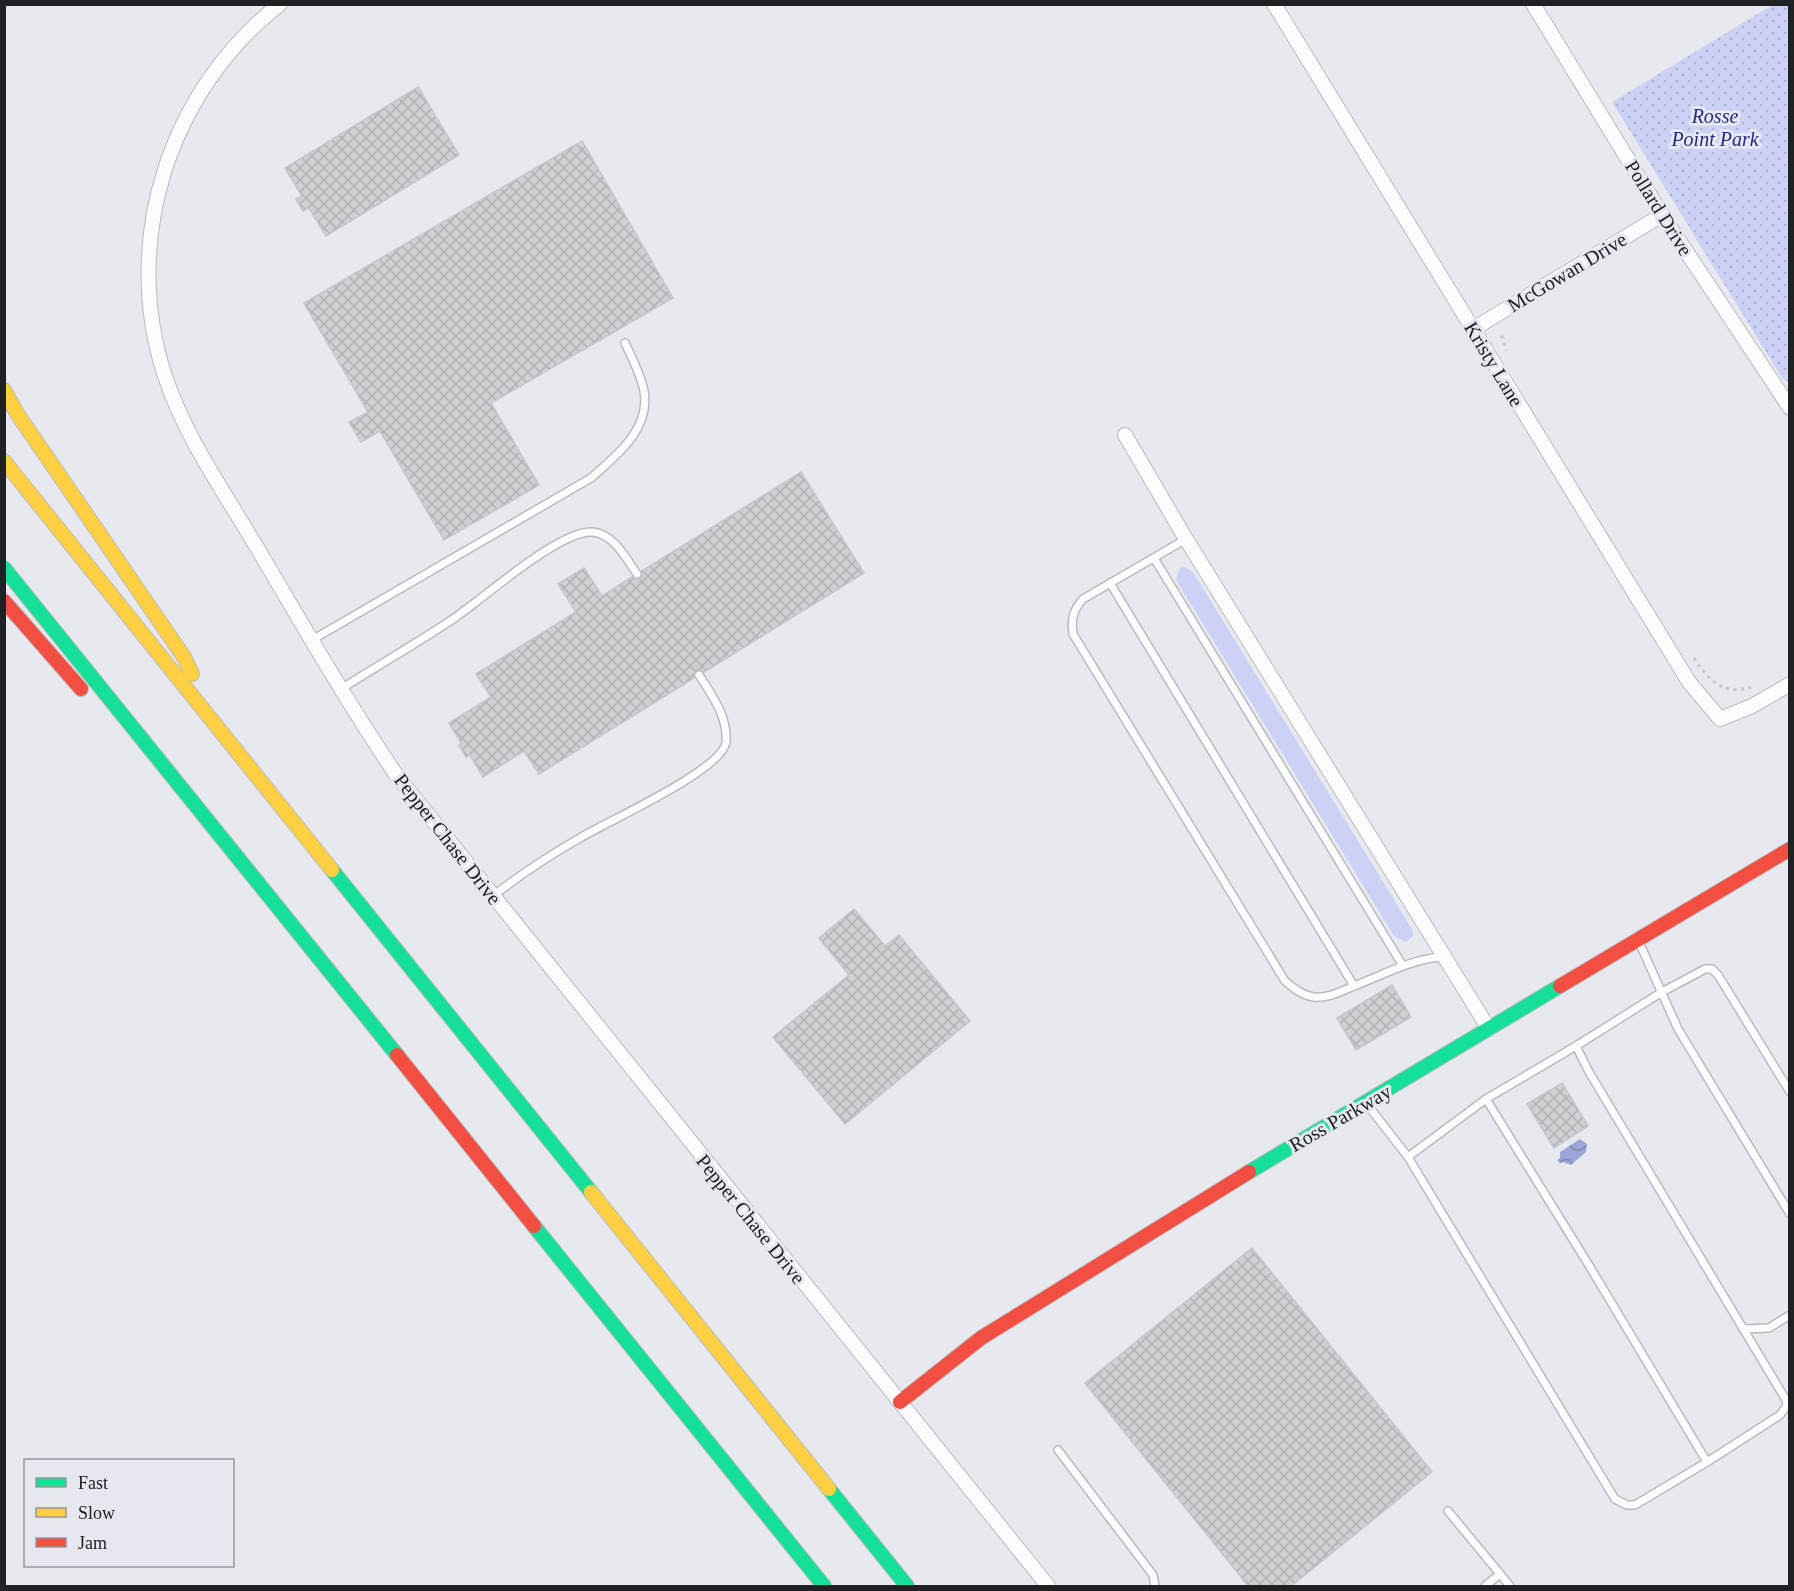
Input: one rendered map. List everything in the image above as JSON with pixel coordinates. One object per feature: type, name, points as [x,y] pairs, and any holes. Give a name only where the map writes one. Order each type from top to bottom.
[{"type":"main road","points":[[4,390],[18,416],[184,657],[216,723]]},
{"type":"main road","points":[[4,462],[216,723],[907,1587]]},
{"type":"main road","points":[[4,568],[824,1587]]},
{"type":"main road","points":[[4,601],[90,700]]},
{"type":"main road","points":[[137,754],[393,1052]]},
{"type":"main road","name":"Ross Parkway","points":[[900,1402],[981,1338],[1240,1177],[1790,849]]},
{"type":"street","name":"Pepper Chase Drive","points":[[280,4],[247,33],[216,69],[187,113],[160,184],[149,249],[150,303],[164,373],[176,403],[206,461],[341,689],[397,776],[1048,1587]]},
{"type":"street","name":"Kristy Lane","points":[[1274,4],[1689,682],[1720,719],[1752,706],[1790,684]]},
{"type":"street","name":"Pollard Drive","points":[[1533,4],[1662,215],[1790,408]]},
{"type":"street","name":"McGowan Drive","points":[[1473,329],[1662,215]]},
{"type":"street","points":[[1125,435],[1186,539],[1489,1029]]},
{"type":"lane","points":[[312,640],[591,478],[616,456],[635,434],[644,409],[644,391],[625,343]]},
{"type":"lane","points":[[341,689],[452,620],[538,555],[572,537],[592,532],[609,538],[637,574]]},
{"type":"lane","points":[[1186,539],[1083,599],[1074,610],[1071,623],[1073,634],[1285,981],[1297,992],[1314,997],[1329,996],[1403,966],[1444,957]]},
{"type":"lane","points":[[1154,558],[1403,966]]},
{"type":"lane","points":[[1110,583],[1354,986]]},
{"type":"lane","points":[[493,896],[513,880],[580,837],[660,795],[712,763],[723,750],[726,742],[724,721],[719,707],[699,675]]},
{"type":"lane","points":[[1638,940],[1678,1029],[1790,1214]]},
{"type":"lane","points":[[1408,1157],[1486,1099],[1662,992],[1697,972],[1712,969],[1718,975],[1790,1092]]},
{"type":"lane","points":[[1366,1103],[1408,1157],[1615,1499],[1627,1505],[1635,1505],[1780,1415],[1787,1405],[1744,1329],[1589,1072],[1576,1046]]},
{"type":"lane","points":[[1486,1099],[1707,1462]]},
{"type":"lane","points":[[1744,1329],[1769,1328],[1790,1315]]},
{"type":"lane","points":[[1058,1450],[1154,1575],[1155,1587]]},
{"type":"lane","points":[[1448,1511],[1510,1587]]},
{"type":"lane","points":[[1485,1587],[1500,1574]]},
{"type":"path","points":[[1501,336],[1507,353]]},
{"type":"path","points":[[1693,656],[1704,674],[1720,687],[1739,690],[1758,684]]},
{"type":"green space","name":"Rosse Point Park","points":[[1774,4],[1790,5],[1789,383],[1782,378],[1612,102]]},
{"type":"green space","points":[[1185,567],[1193,572],[1412,929],[1413,936],[1406,942],[1394,936],[1176,580],[1180,568]]},
{"type":"water","points":[[1580,1139],[1587,1144],[1586,1152],[1571,1165],[1560,1163],[1557,1160],[1560,1158],[1560,1152]]},
{"type":"building","points":[[418,87],[459,155],[326,236],[309,208],[303,211],[296,199],[302,196],[285,168]]},
{"type":"building","points":[[582,141],[673,298],[491,403],[539,485],[444,540],[380,431],[361,442],[349,422],[368,412],[304,303]]},
{"type":"building","points":[[801,472],[864,573],[704,672],[696,670],[694,678],[539,774],[524,751],[483,777],[470,755],[466,757],[449,723],[491,697],[476,674],[576,612],[558,584],[584,568],[602,596],[632,577],[640,579],[642,571]]},
{"type":"building","points":[[854,909],[885,946],[899,935],[970,1021],[845,1124],[773,1037],[849,975],[819,938]]},
{"type":"building","points":[[1392,985],[1411,1017],[1356,1050],[1337,1018]]},
{"type":"building","points":[[1562,1083],[1588,1126],[1554,1148],[1527,1104]]},
{"type":"building","points":[[1252,1248],[1432,1472],[1290,1587],[1249,1587],[1085,1383]]},
{"type":"traffic: fast","points":[[4,568],[397,1055]]},
{"type":"traffic: fast","points":[[332,870],[591,1192]]},
{"type":"traffic: fast","points":[[1249,1172],[1560,986]]},
{"type":"traffic: fast","points":[[534,1226],[824,1586]]},
{"type":"traffic: fast","points":[[829,1489],[907,1586]]},
{"type":"traffic: slow","points":[[4,390],[18,415],[184,657],[192,674]]},
{"type":"traffic: slow","points":[[4,461],[332,870]]},
{"type":"traffic: slow","points":[[591,1192],[829,1489]]},
{"type":"traffic: jam","points":[[4,601],[81,689]]},
{"type":"traffic: jam","points":[[1560,986],[1790,849]]},
{"type":"traffic: jam","points":[[397,1055],[534,1226]]},
{"type":"traffic: jam","points":[[900,1402],[981,1338],[1249,1172]]}]
